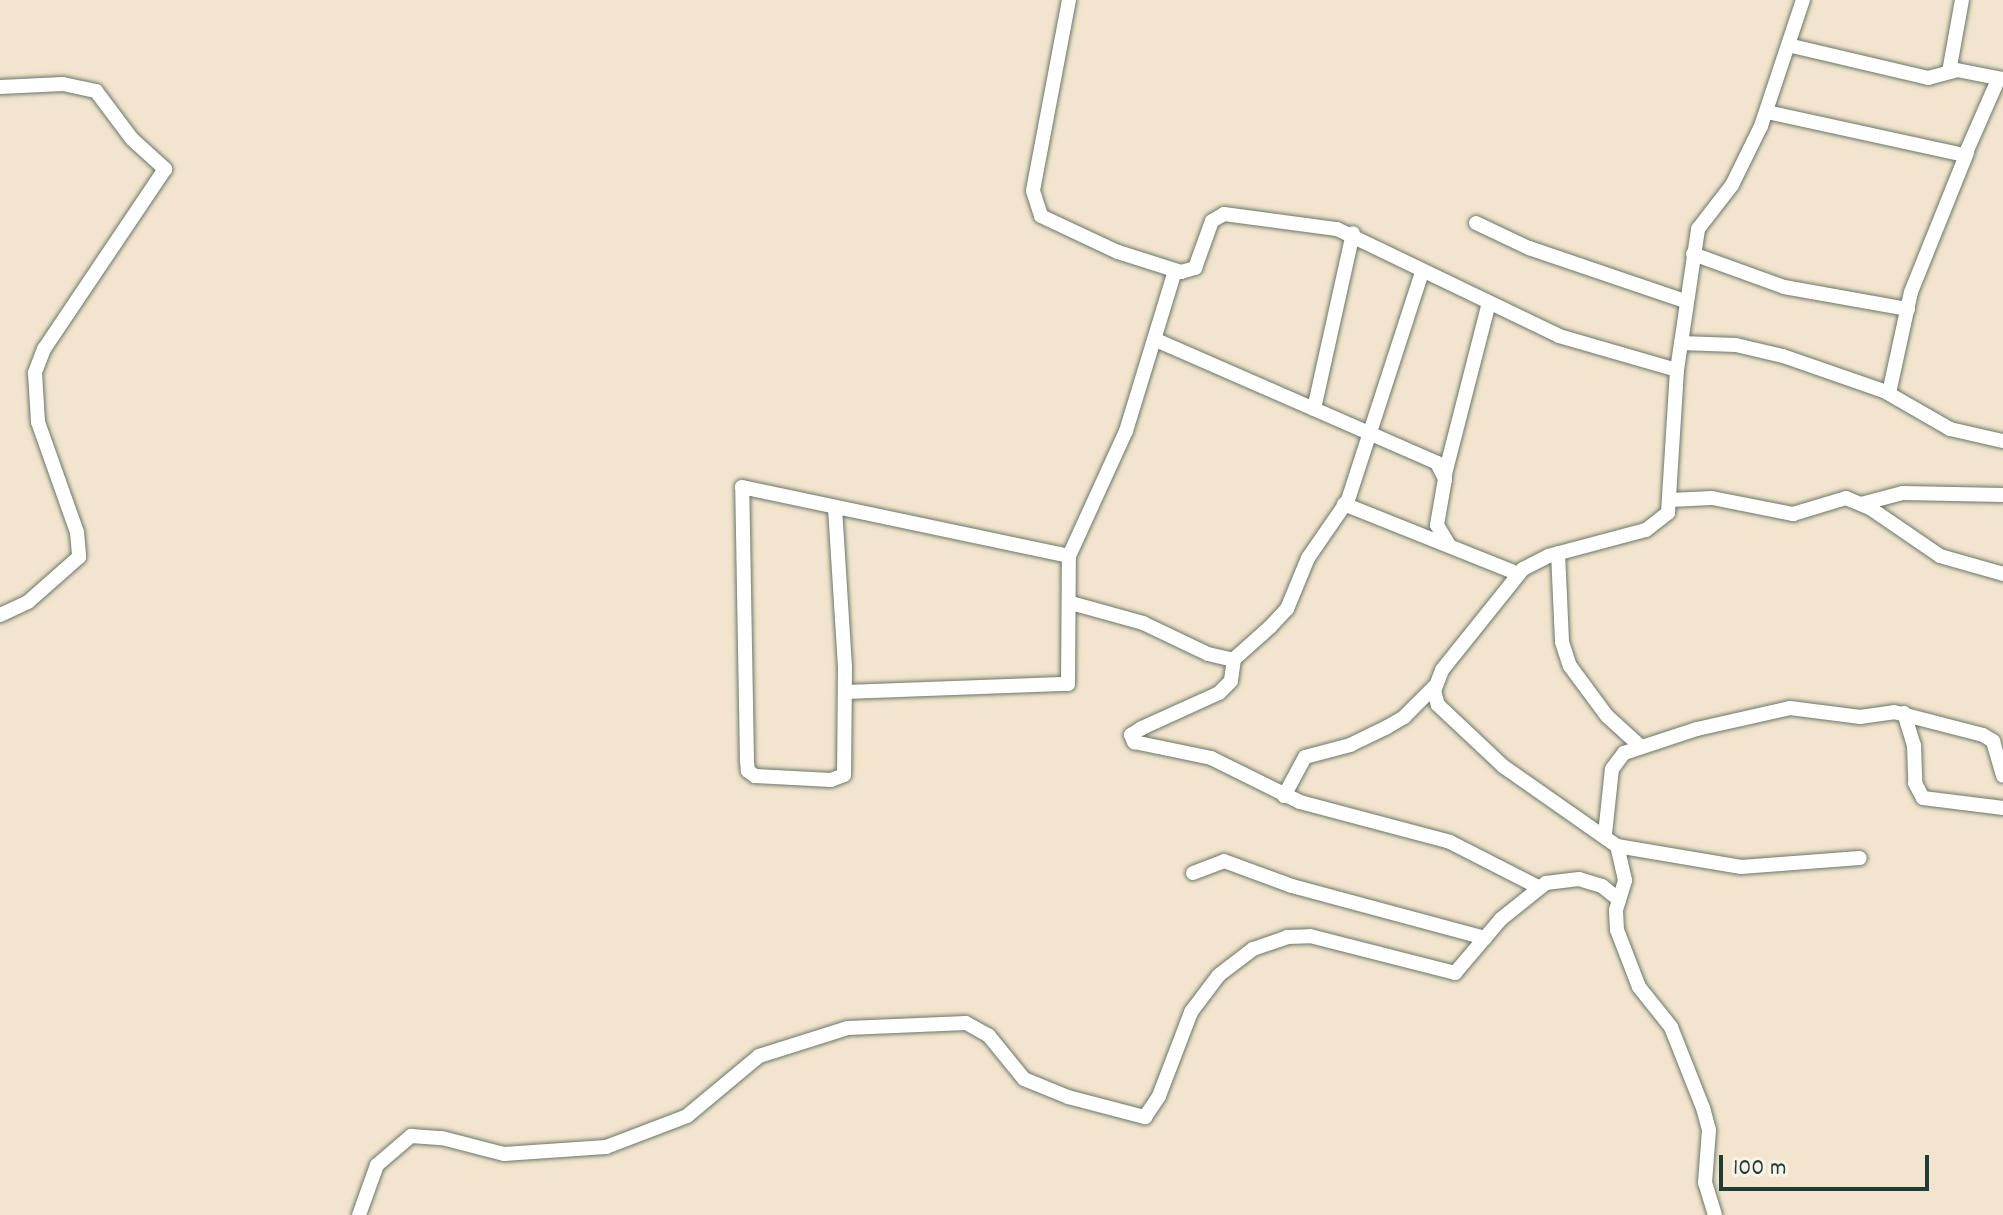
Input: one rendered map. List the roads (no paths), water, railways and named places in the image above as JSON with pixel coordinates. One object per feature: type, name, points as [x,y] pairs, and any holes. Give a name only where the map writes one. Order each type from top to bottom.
[{"type":"street","points":[[1069,0],[1033,191],[1035,208],[1118,252],[1175,271],[1194,269],[1212,221],[1224,214],[1353,233],[1422,272],[1584,346],[1677,370]]},
{"type":"street","points":[[1284,796],[1305,757],[1350,745],[1387,727],[1435,686],[1519,574],[1558,553],[1646,530],[1664,519],[1670,500],[1677,370],[1685,301],[1699,226],[1732,185],[1767,112],[1792,46],[1803,0]]},
{"type":"street","points":[[1949,72],[1962,0]]},
{"type":"street","points":[[1792,46],[1894,72],[1934,78],[1963,70],[2000,79],[1967,153],[1951,203],[1932,234],[1908,309],[1889,393]]},
{"type":"street","points":[[0,87],[63,84],[94,90],[110,105],[132,139],[165,169],[44,349],[35,373],[38,422],[77,532],[79,557],[28,602],[0,615]]},
{"type":"street","points":[[1767,112],[1873,138],[1967,153]]},
{"type":"street","points":[[1476,223],[1529,248],[1685,301]]},
{"type":"street","points":[[1314,409],[1353,233]]},
{"type":"street","points":[[1693,254],[1784,287],[1908,309]]},
{"type":"street","points":[[846,692],[1066,685],[1071,603],[1069,556],[1126,431],[1175,271]]},
{"type":"street","points":[[1422,272],[1372,434],[1344,504],[1308,558],[1287,609],[1234,659],[1231,681],[1219,693],[1131,737],[1139,745],[1211,758],[1284,796],[1450,842],[1538,887]]},
{"type":"street","points":[[1448,543],[1436,520],[1489,303]]},
{"type":"street","points":[[1156,340],[1433,460],[1445,474]]},
{"type":"street","points":[[1681,343],[1759,350],[1889,393],[1941,425],[2003,441]]},
{"type":"street","points":[[835,508],[846,692],[842,777],[750,774],[740,490],[750,486],[835,508],[1069,556]]},
{"type":"street","points":[[1861,504],[1903,493],[2003,495]]},
{"type":"street","points":[[1670,500],[1714,498],[1788,514],[1843,499],[1861,504],[1926,550],[2003,574]]},
{"type":"street","points":[[1344,504],[1448,543],[1519,574]]},
{"type":"street","points":[[1558,553],[1562,642],[1570,666],[1607,716],[1639,745]]},
{"type":"street","points":[[1071,603],[1143,623],[1208,654],[1234,659]]},
{"type":"street","points":[[1435,686],[1438,705],[1483,748],[1532,789],[1605,834],[1617,846],[1625,880],[1616,923],[1637,982],[1671,1027],[1708,1122],[1704,1175],[1715,1215]]},
{"type":"street","points":[[1605,834],[1613,766],[1639,745],[1790,708],[1860,717],[1904,713],[1991,739],[2003,776]]},
{"type":"street","points":[[1904,713],[1914,745],[1915,783],[1923,798],[2003,808]]},
{"type":"street","points":[[1617,846],[1736,867],[1860,858]]},
{"type":"street","points":[[1193,873],[1224,861],[1292,886],[1485,938]]},
{"type":"street","points":[[359,1215],[377,1165],[411,1136],[442,1138],[504,1154],[606,1147],[687,1116],[759,1056],[848,1028],[966,1023],[989,1036],[1024,1079],[1145,1117],[1159,1096],[1191,1012],[1219,975],[1253,949],[1287,937],[1310,936],[1453,973],[1538,887],[1557,879],[1579,879],[1602,886],[1619,900]]}]
